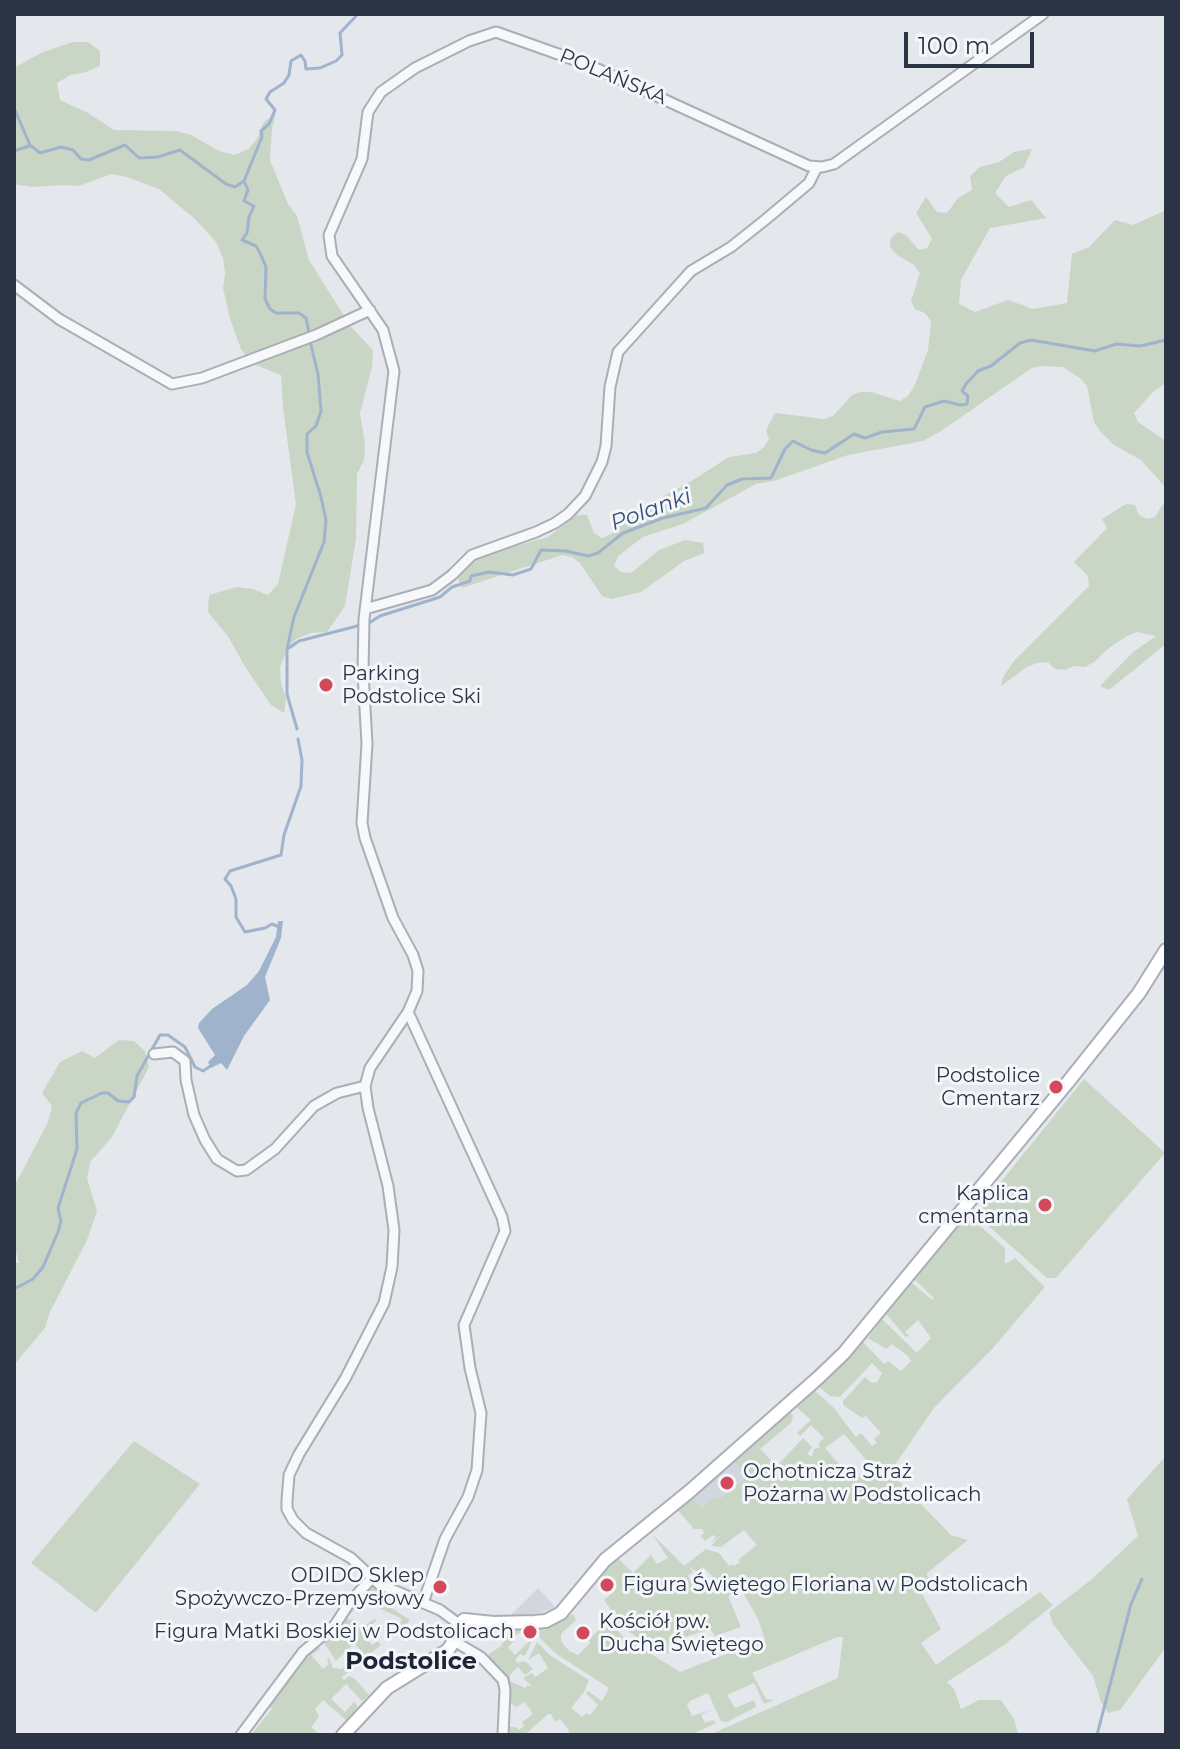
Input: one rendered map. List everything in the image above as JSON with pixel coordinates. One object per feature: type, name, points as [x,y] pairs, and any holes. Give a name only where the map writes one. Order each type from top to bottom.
[{"type":"street","points":[[365,609],[432,590],[472,555],[536,532],[568,514],[585,496],[602,462],[610,387],[618,352],[691,271],[731,247],[765,220],[809,183],[817,167],[834,164],[1043,14]]},
{"type":"street","name":"POLAŃSKA","points":[[365,1086],[370,1068],[408,1012],[417,991],[418,971],[393,918],[362,823],[367,744],[363,672],[365,609],[394,371],[383,330],[332,256],[329,235],[362,159],[368,112],[381,92],[415,68],[469,41],[496,32],[589,65],[817,167]]},
{"type":"street","points":[[14,285],[59,319],[172,384],[202,378],[316,335],[370,310]]},
{"type":"street","points":[[343,1735],[380,1694],[443,1654],[454,1641],[459,1624],[466,1619],[494,1623],[534,1622],[546,1621],[561,1613],[605,1560],[690,1491],[819,1377],[844,1353],[1068,1082],[1139,993],[1166,950]]},
{"type":"street","points":[[408,1012],[502,1217],[505,1231],[464,1325],[481,1413],[477,1470],[468,1497],[445,1539],[423,1603]]},
{"type":"street","points":[[154,1054],[173,1052],[185,1061],[194,1115],[205,1140],[217,1159],[237,1171],[246,1170],[275,1149],[314,1106],[337,1093],[365,1086],[388,1186],[394,1230],[392,1267],[384,1303],[367,1341],[289,1475],[287,1509],[306,1533],[351,1558],[372,1578],[440,1610],[459,1624]]},
{"type":"street","points":[[241,1735],[303,1652],[335,1625],[350,1602],[372,1578]]},
{"type":"street","points":[[454,1641],[481,1657],[503,1680],[503,1735]]},
{"type":"shaded area","points":[[736,1458],[748,1478],[715,1505],[702,1508],[691,1497]]},
{"type":"shaded area","points":[[538,1588],[555,1607],[540,1613],[509,1617]]},
{"type":"green space","points":[[73,42],[88,42],[100,51],[100,66],[70,75],[57,83],[60,100],[114,130],[176,131],[234,155],[249,149],[263,123],[276,113],[270,160],[288,204],[297,216],[309,260],[351,327],[373,350],[372,367],[360,413],[364,460],[357,474],[356,539],[345,606],[327,632],[311,633],[296,639],[286,652],[280,667],[286,698],[284,713],[271,705],[229,638],[208,612],[209,595],[237,587],[268,595],[278,584],[296,504],[281,375],[251,363],[241,349],[230,319],[223,288],[223,258],[216,242],[195,219],[159,189],[127,177],[111,174],[79,186],[32,187],[14,184],[14,68],[43,52]]},
{"type":"green space","points":[[1032,149],[1024,167],[1006,176],[995,193],[1009,207],[1031,200],[1046,218],[990,228],[961,280],[959,304],[975,312],[1008,300],[1033,309],[1067,303],[1072,254],[1089,247],[1115,220],[1133,225],[1164,211],[1166,383],[1134,413],[1138,422],[1166,441],[1166,488],[1141,460],[1114,445],[1100,431],[1094,422],[1087,386],[1080,378],[1063,367],[1042,366],[1032,368],[923,441],[848,455],[777,480],[756,484],[683,524],[643,537],[618,556],[614,566],[621,572],[631,573],[659,550],[685,540],[703,543],[704,553],[684,561],[641,592],[611,599],[602,596],[580,563],[562,555],[462,588],[458,579],[468,563],[484,555],[548,537],[577,515],[587,515],[594,533],[602,538],[640,509],[729,457],[756,453],[769,439],[766,430],[775,413],[824,419],[833,416],[852,395],[861,392],[900,401],[908,396],[928,350],[931,321],[925,313],[915,309],[911,301],[920,273],[890,247],[891,238],[898,232],[906,235],[919,250],[927,248],[932,239],[916,213],[926,197],[937,212],[947,213],[958,198],[972,190],[970,176],[980,167],[999,162],[1014,152]]},
{"type":"green space","points":[[1166,499],[1166,644],[1109,690],[1100,686],[1133,652],[1156,636],[1137,632],[1127,636],[1085,667],[1074,666],[1065,670],[1055,669],[1048,662],[1037,663],[1001,686],[1014,661],[1089,586],[1088,576],[1074,562],[1107,528],[1102,519],[1126,504],[1135,505],[1138,514],[1146,519],[1155,517]]},
{"type":"green space","points":[[119,1040],[134,1041],[145,1051],[149,1067],[112,1137],[90,1162],[87,1179],[97,1211],[87,1240],[45,1328],[14,1365],[14,1263],[19,1263],[14,1245],[14,1187],[48,1122],[52,1106],[42,1093],[60,1062],[82,1051],[95,1058]]},
{"type":"green space","points":[[1084,1079],[1165,1153],[1056,1278],[1047,1278],[975,1214]]},
{"type":"green space","points":[[964,1218],[981,1227],[1005,1248],[1005,1264],[1015,1258],[1045,1287],[992,1349],[934,1408],[890,1472],[951,1535],[968,1540],[926,1574],[931,1581],[920,1590],[941,1629],[921,1643],[936,1665],[1040,1592],[1053,1605],[1004,1645],[947,1682],[954,1689],[961,1709],[979,1700],[1001,1700],[1014,1719],[1018,1735],[709,1735],[838,1678],[843,1637],[837,1637],[752,1673],[766,1699],[774,1700],[764,1704],[754,1683],[727,1695],[735,1708],[754,1700],[756,1707],[727,1722],[721,1721],[708,1693],[690,1701],[687,1705],[692,1716],[710,1710],[701,1715],[705,1723],[714,1720],[716,1723],[691,1735],[568,1735],[569,1730],[560,1719],[555,1722],[548,1714],[525,1735],[506,1735],[504,1727],[519,1730],[524,1726],[522,1722],[533,1714],[525,1702],[516,1707],[508,1701],[507,1689],[485,1657],[501,1646],[508,1635],[514,1641],[508,1647],[515,1655],[533,1638],[525,1630],[514,1636],[510,1632],[513,1628],[529,1627],[532,1630],[534,1636],[525,1656],[520,1654],[515,1660],[518,1663],[525,1661],[533,1669],[525,1675],[518,1667],[510,1675],[510,1681],[525,1688],[528,1685],[533,1687],[523,1678],[532,1673],[535,1677],[548,1668],[539,1653],[528,1660],[537,1642],[551,1656],[589,1680],[571,1708],[582,1717],[586,1713],[590,1715],[598,1705],[586,1693],[588,1691],[602,1701],[609,1688],[555,1653],[540,1638],[537,1627],[545,1630],[573,1614],[576,1620],[561,1634],[561,1641],[569,1651],[578,1655],[590,1643],[588,1640],[608,1622],[604,1616],[606,1614],[622,1636],[680,1672],[765,1639],[741,1589],[728,1596],[741,1627],[715,1636],[711,1630],[700,1632],[668,1643],[669,1654],[640,1640],[623,1627],[604,1600],[613,1592],[601,1574],[618,1558],[633,1573],[651,1555],[657,1564],[668,1558],[653,1535],[684,1566],[706,1549],[719,1553],[729,1566],[740,1562],[739,1559],[757,1545],[744,1530],[721,1547],[711,1546],[721,1535],[710,1544],[716,1537],[713,1535],[705,1541],[701,1536],[704,1533],[702,1529],[694,1529],[677,1509],[691,1497],[702,1508],[715,1497],[719,1500],[747,1478],[734,1459],[789,1411],[793,1416],[791,1423],[760,1449],[777,1466],[803,1438],[812,1447],[807,1454],[812,1457],[814,1449],[820,1448],[818,1444],[824,1438],[811,1425],[800,1436],[797,1433],[811,1420],[795,1406],[814,1390],[833,1407],[856,1437],[861,1433],[872,1446],[877,1443],[874,1439],[881,1433],[866,1416],[862,1418],[843,1405],[843,1401],[865,1377],[872,1383],[877,1382],[882,1373],[872,1363],[840,1397],[830,1396],[818,1386],[863,1342],[884,1364],[888,1361],[901,1371],[911,1361],[892,1344],[886,1349],[868,1338],[882,1319],[917,1353],[931,1338],[918,1320],[905,1332],[909,1336],[906,1337],[886,1314],[911,1282],[932,1300],[934,1298],[914,1279]],"holes":[[[844,1434],[872,1467],[853,1481],[825,1448]],[[688,1567],[697,1571],[703,1567],[717,1581],[697,1594],[688,1576],[693,1571]]]},
{"type":"green space","points":[[134,1441],[200,1484],[96,1613],[31,1563]]},
{"type":"green space","points":[[1166,1456],[1166,1647],[1120,1710],[1108,1713],[1093,1676],[1053,1624],[1049,1612],[1091,1580],[1138,1536],[1127,1499]]},
{"type":"green space","points":[[368,1587],[377,1587],[406,1599],[402,1605],[393,1598],[387,1602],[410,1620],[401,1631],[397,1629],[402,1619],[379,1608],[375,1602],[371,1606],[362,1602],[347,1617],[360,1629],[377,1620],[363,1633],[372,1645],[378,1641],[381,1645],[342,1677],[344,1680],[349,1676],[355,1679],[369,1695],[362,1701],[346,1684],[331,1699],[345,1712],[354,1702],[356,1704],[358,1708],[346,1720],[323,1700],[315,1709],[319,1717],[311,1727],[320,1735],[251,1735],[272,1709],[266,1705],[291,1677],[304,1656],[318,1645],[320,1649],[311,1655],[323,1669],[329,1664],[329,1658],[333,1668],[342,1669],[361,1651],[354,1643],[336,1661],[323,1641]]},
{"type":"water","points":[[278,921],[283,921],[281,938],[265,977],[270,1000],[244,1036],[227,1070],[221,1063],[211,1068],[208,1062],[215,1055],[198,1028],[199,1023],[212,1009],[247,985],[259,971],[276,937]]},
{"type":"waterway","points":[[244,181],[262,137],[261,131],[269,124],[275,110],[266,99],[270,92],[284,83],[291,61],[301,55],[306,69],[320,68],[336,61],[342,55],[340,33],[358,14]]},
{"type":"waterway","points":[[14,108],[30,145],[40,153],[61,147],[73,150],[81,159],[89,160],[125,145],[139,158],[158,157],[180,150],[226,184],[235,187],[244,181]]},
{"type":"waterway","points":[[14,151],[29,146]]},
{"type":"waterway","points":[[244,181],[248,190],[244,201],[254,206],[242,240],[256,246],[266,267],[265,299],[276,313],[299,313],[306,318],[309,332]]},
{"type":"waterway","name":"Polanki","points":[[369,623],[380,616],[440,597],[452,587],[470,581],[471,576],[489,572],[513,575],[531,569],[541,550],[588,556],[598,553],[623,533],[663,518],[706,508],[727,485],[742,479],[771,478],[785,449],[793,441],[825,453],[854,434],[865,438],[882,432],[914,429],[925,407],[944,401],[967,404],[968,396],[962,391],[966,384],[978,371],[991,366],[1020,343],[1031,340],[1095,351],[1116,344],[1140,346],[1166,340]]},
{"type":"waterway","points":[[297,729],[287,694],[287,649],[294,617],[324,542],[326,520],[307,452],[307,434],[316,426],[321,411],[318,374],[310,341]]},
{"type":"waterway","name":"Polanki","points":[[289,648],[299,641],[361,625]]},
{"type":"waterway","points":[[279,927],[272,924],[245,932],[236,917],[236,899],[225,879],[230,871],[281,855],[284,835],[301,786],[302,760],[298,739]]},
{"type":"waterway","points":[[14,1289],[33,1279],[43,1267],[58,1232],[61,1221],[58,1208],[77,1149],[76,1113],[81,1103],[102,1093],[108,1093],[118,1101],[129,1102],[134,1097],[137,1076],[160,1035],[168,1035],[185,1047],[195,1067],[203,1071],[212,1065]]},
{"type":"waterway","points":[[1097,1735],[1131,1604],[1142,1579]]},
{"type":"place","name":"Parking Podstolice Ski","points":[[326,685]]},
{"type":"place","name":"Podstolice Cmentarz","points":[[1056,1087]]},
{"type":"place","name":"Kaplica cmentarna","points":[[1045,1205]]},
{"type":"place","name":"Ochotnicza Straż Pożarna w Podstolicach","points":[[727,1483]]},
{"type":"place","name":"Figura Świętego Floriana w Podstolicach","points":[[607,1585]]},
{"type":"place","name":"ODIDO Sklep Spożywczo-Przemysłowy","points":[[440,1587]]},
{"type":"place","name":"Figura Matki Boskiej w Podstolicach","points":[[530,1632]]},
{"type":"place","name":"Kościół pw. Ducha Świętego","points":[[583,1633]]},
{"type":"district","name":"Podstolice","points":[[411,1662]]}]
